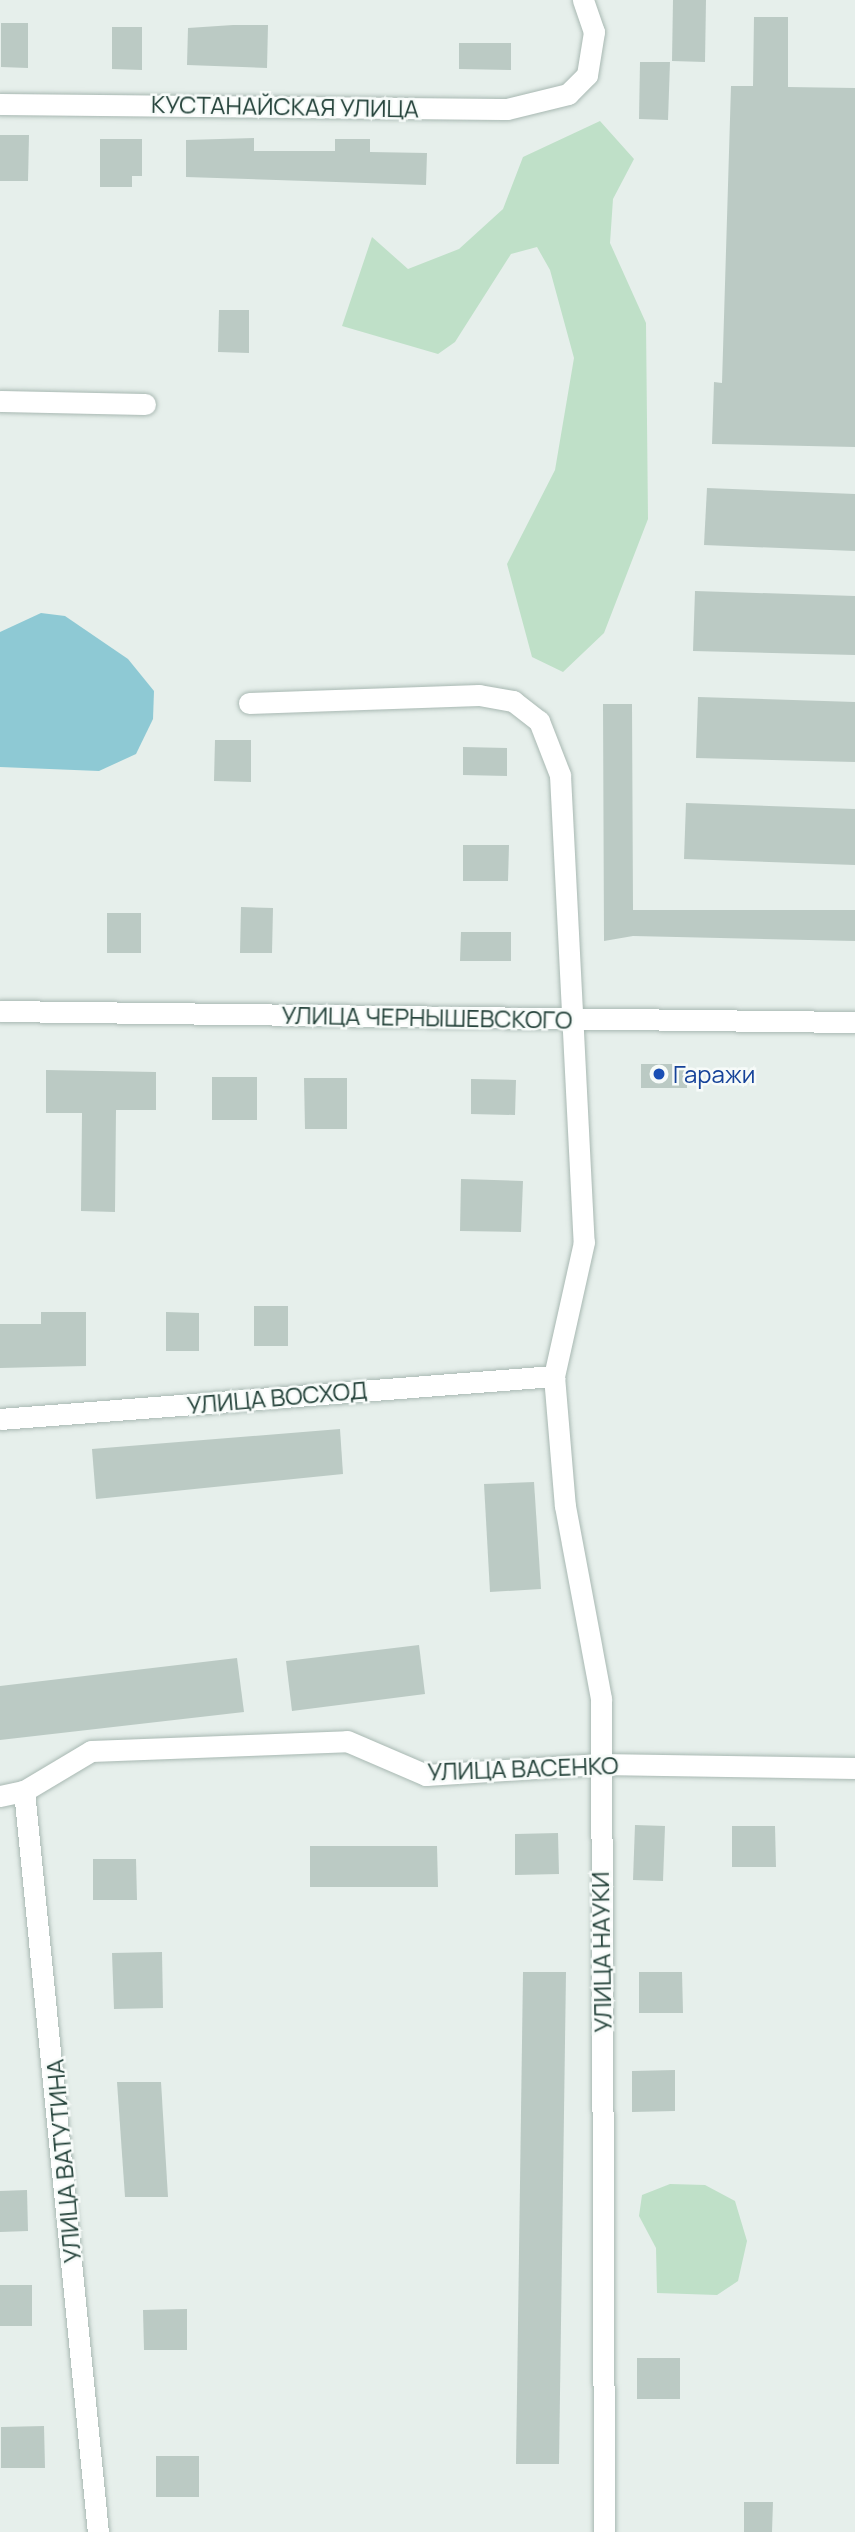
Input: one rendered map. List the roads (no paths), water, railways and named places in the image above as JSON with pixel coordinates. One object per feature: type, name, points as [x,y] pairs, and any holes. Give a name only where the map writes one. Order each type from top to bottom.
[{"type":"street","name":"КУСТАНАЙСКАЯ УЛИЦА","points":[[0,104],[507,108],[568,94],[587,75],[594,55],[583,0]]},
{"type":"street","points":[[0,401],[145,404]]},
{"type":"street","name":"УЛИЦА НАУКИ","points":[[248,703],[479,695],[513,701],[538,721],[560,775],[584,1242],[554,1376],[565,1506],[601,1699],[599,1764],[604,2532]]},
{"type":"street","name":"УЛИЦА ЧЕРНЫШЕВСКОГО","points":[[0,1011],[855,1022]]},
{"type":"street","name":"УЛИЦА ВОСХОД","points":[[0,1419],[554,1376]]},
{"type":"street","name":"УЛИЦА ВАСЕНКО","points":[[0,1796],[24,1791],[91,1751],[347,1741],[426,1775],[599,1764],[855,1768]]},
{"type":"street","name":"УЛИЦА ВАТУТИНА","points":[[24,1791],[98,2532]]},
{"type":"water","points":[[41,613],[65,616],[128,659],[154,691],[153,719],[136,754],[99,771],[0,767],[0,632]]},
{"type":"place","name":"Гаражи","points":[[659,1074]]}]
